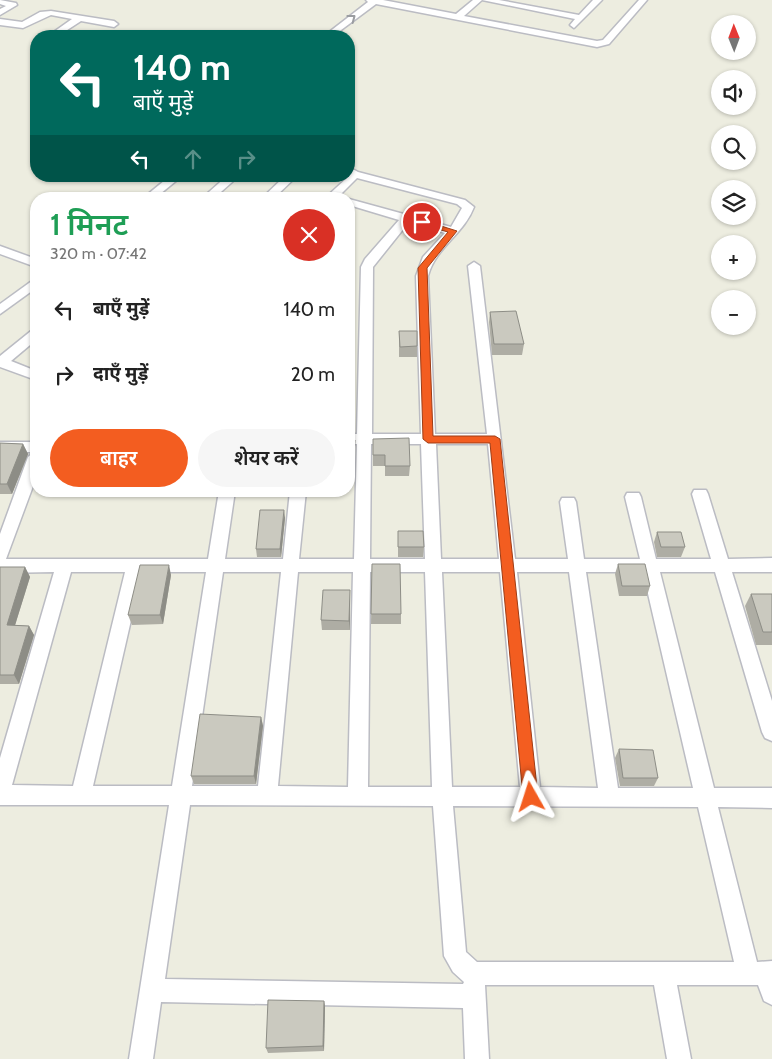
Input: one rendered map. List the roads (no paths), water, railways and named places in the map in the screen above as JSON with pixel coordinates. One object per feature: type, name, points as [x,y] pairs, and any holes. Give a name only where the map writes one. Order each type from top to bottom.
[{"type":"street","points":[[336,30],[374,0],[562,37],[603,43],[643,0]]},
{"type":"street","points":[[458,17],[478,0]]},
{"type":"street","points":[[486,0],[580,18]]},
{"type":"street","points":[[542,11],[554,0]]},
{"type":"street","points":[[562,37],[598,0]]},
{"type":"street","points":[[0,2],[13,5],[0,13]]},
{"type":"street","points":[[0,22],[23,24],[43,14],[51,13],[114,24]]},
{"type":"street","points":[[61,30],[80,18]]},
{"type":"street","points":[[355,173],[467,204],[467,211],[423,268],[442,797],[455,956],[474,985],[478,1059]]},
{"type":"street","points":[[156,192],[169,182]]},
{"type":"street","points":[[215,192],[227,182]]},
{"type":"street","points":[[274,192],[285,182]]},
{"type":"street","points":[[355,204],[453,231]]},
{"type":"street","points":[[358,796],[361,565],[356,439],[367,267],[369,262],[407,218]]},
{"type":"street","points":[[0,250],[30,261]]},
{"type":"street","points":[[474,266],[495,439],[531,797]]},
{"type":"street","points":[[0,310],[30,287]]},
{"type":"street","points":[[0,294],[14,299]]},
{"type":"street","points":[[0,362],[30,339]]},
{"type":"street","points":[[0,362],[30,374]]},
{"type":"street","points":[[356,439],[495,439]]},
{"type":"street","points":[[0,447],[30,447]]},
{"type":"street","points":[[0,556],[30,486]]},
{"type":"street","points":[[700,494],[772,732]]},
{"type":"street","points":[[141,1059],[226,497]]},
{"type":"street","points":[[267,796],[292,566],[298,497]]},
{"type":"street","points":[[152,990],[474,985],[663,973],[765,978],[704,797],[648,565],[634,497]]},
{"type":"street","points":[[568,502],[609,798]]},
{"type":"street","points":[[0,566],[772,565]]},
{"type":"street","points":[[64,566],[0,794],[82,796],[772,798]]},
{"type":"street","points":[[82,796],[135,566]]},
{"type":"street","points":[[663,973],[679,1059]]}]
